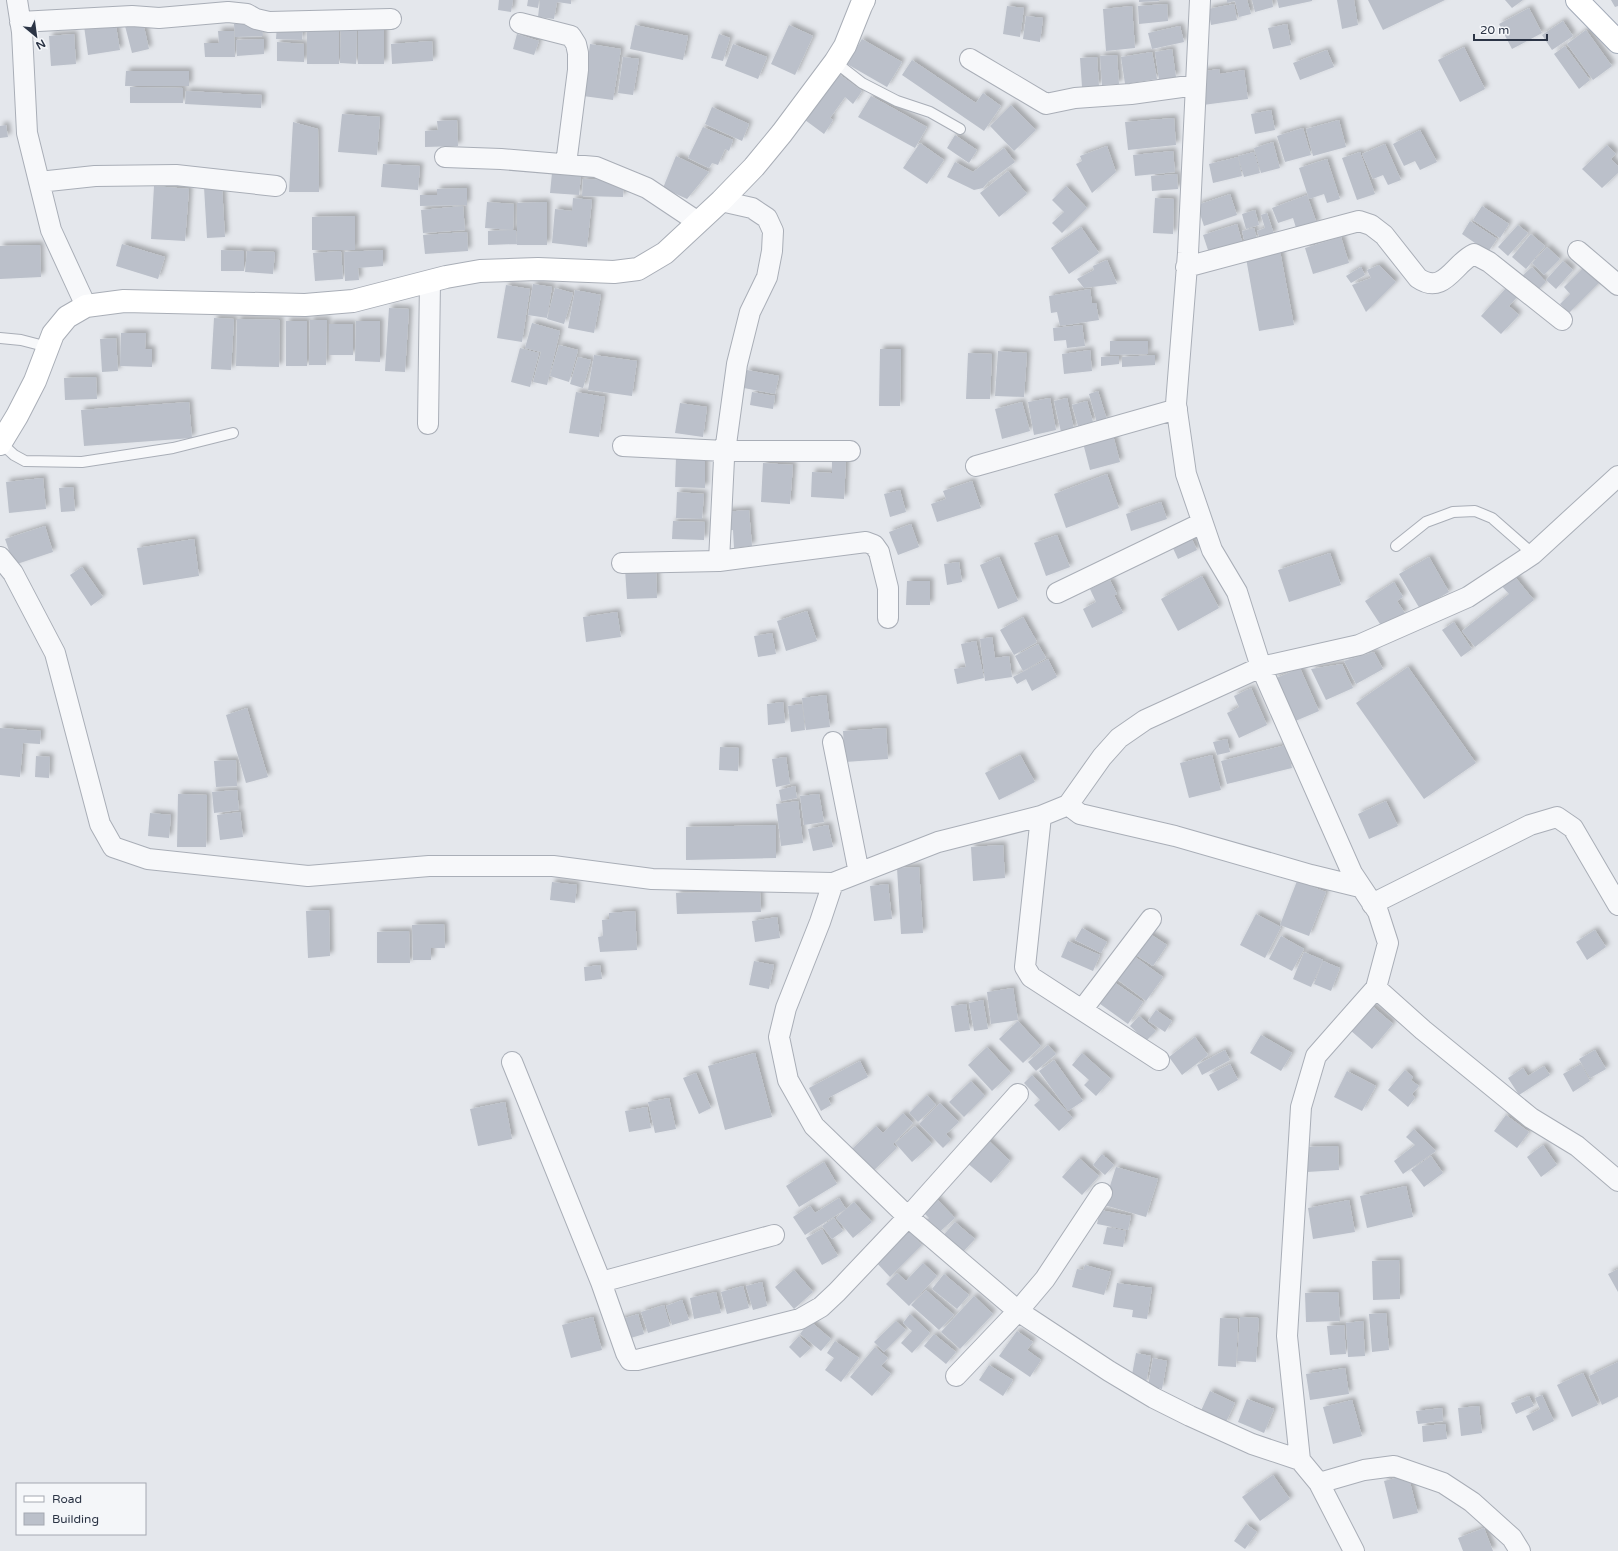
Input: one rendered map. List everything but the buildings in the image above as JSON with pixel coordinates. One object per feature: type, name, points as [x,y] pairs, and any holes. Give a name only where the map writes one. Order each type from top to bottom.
[{"type":"street","points":[[17,0],[20,22],[27,133],[51,230],[86,306]]},
{"type":"street","points":[[0,444],[17,416],[35,381],[53,334],[67,317],[86,306],[124,301],[305,305],[352,301],[430,281],[480,271],[538,269],[614,272],[638,269],[665,253],[721,201],[754,167],[782,134],[845,46],[864,0]]},
{"type":"street","points":[[1200,0],[1186,267],[1179,349],[1177,409],[1186,474],[1212,550],[1237,592],[1261,667],[1352,873],[1378,912],[1388,943],[1376,988],[1316,1056],[1301,1107],[1287,1336],[1300,1460]]},
{"type":"street","points":[[1577,0],[1618,42]]},
{"type":"street","points":[[20,22],[132,16],[159,18],[228,12],[247,14],[256,19],[269,22],[391,19]]},
{"type":"street","points":[[520,23],[571,36],[576,44],[578,53],[578,70],[566,164]]},
{"type":"street","points":[[970,59],[1046,104],[1075,98],[1131,94],[1196,86]]},
{"type":"street","points":[[445,157],[596,167],[647,188],[698,222]]},
{"type":"street","points":[[39,182],[95,176],[176,175],[276,186]]},
{"type":"street","points":[[719,561],[725,452],[737,364],[750,312],[767,277],[772,251],[773,231],[768,218],[752,208],[721,201]]},
{"type":"street","points":[[1186,267],[1358,221],[1372,225],[1384,235],[1418,278],[1425,283],[1435,284],[1446,279],[1467,257],[1474,254],[1489,262],[1562,320]]},
{"type":"street","points":[[1578,251],[1618,285]]},
{"type":"street","points":[[428,424],[430,281]]},
{"type":"street","points":[[976,466],[1177,409]]},
{"type":"street","points":[[623,446],[725,452],[850,451]]},
{"type":"street","points":[[0,558],[13,572],[56,653],[100,824],[113,847],[148,859],[308,876],[429,866],[553,866],[652,879],[833,884],[938,842],[1041,816],[1068,805],[1102,756],[1119,738],[1145,720],[1261,667],[1360,644],[1468,597],[1533,554],[1618,476]]},
{"type":"street","points":[[1057,593],[1202,523]]},
{"type":"street","points":[[622,562],[719,561],[866,542],[874,545],[879,552],[888,588],[888,618]]},
{"type":"street","points":[[833,742],[859,873]]},
{"type":"street","points":[[1068,805],[1080,814],[1175,836],[1311,875],[1360,887]]},
{"type":"street","points":[[1041,816],[1025,967],[1031,977],[1159,1060]]},
{"type":"street","points":[[1372,904],[1530,825],[1557,817],[1574,828],[1618,905]]},
{"type":"street","points":[[833,884],[820,922],[786,1008],[779,1037],[788,1080],[814,1126],[908,1217],[1018,1311],[1109,1371],[1154,1398],[1252,1444],[1300,1460],[1319,1483],[1354,1551]]},
{"type":"street","points":[[1082,1010],[1151,919]]},
{"type":"street","points":[[1376,988],[1435,1040],[1525,1113],[1577,1146],[1618,1180]]},
{"type":"street","points":[[512,1062],[601,1282],[626,1353],[630,1360],[637,1360],[800,1319],[821,1307],[908,1217],[1018,1094]]},
{"type":"street","points":[[956,1376],[1018,1311],[1045,1279],[1102,1193]]},
{"type":"street","points":[[601,1282],[774,1235]]},
{"type":"street","points":[[1319,1483],[1364,1470],[1394,1466],[1443,1483],[1472,1502],[1512,1538],[1520,1551]]},
{"type":"lane","points":[[835,62],[862,83],[897,101],[930,112],[960,129]]},
{"type":"lane","points":[[0,338],[21,340],[48,347]]},
{"type":"lane","points":[[0,444],[14,455],[25,461],[82,462],[173,448],[233,433]]},
{"type":"lane","points":[[1396,546],[1426,522],[1453,512],[1475,511],[1492,518],[1533,554]]}]
